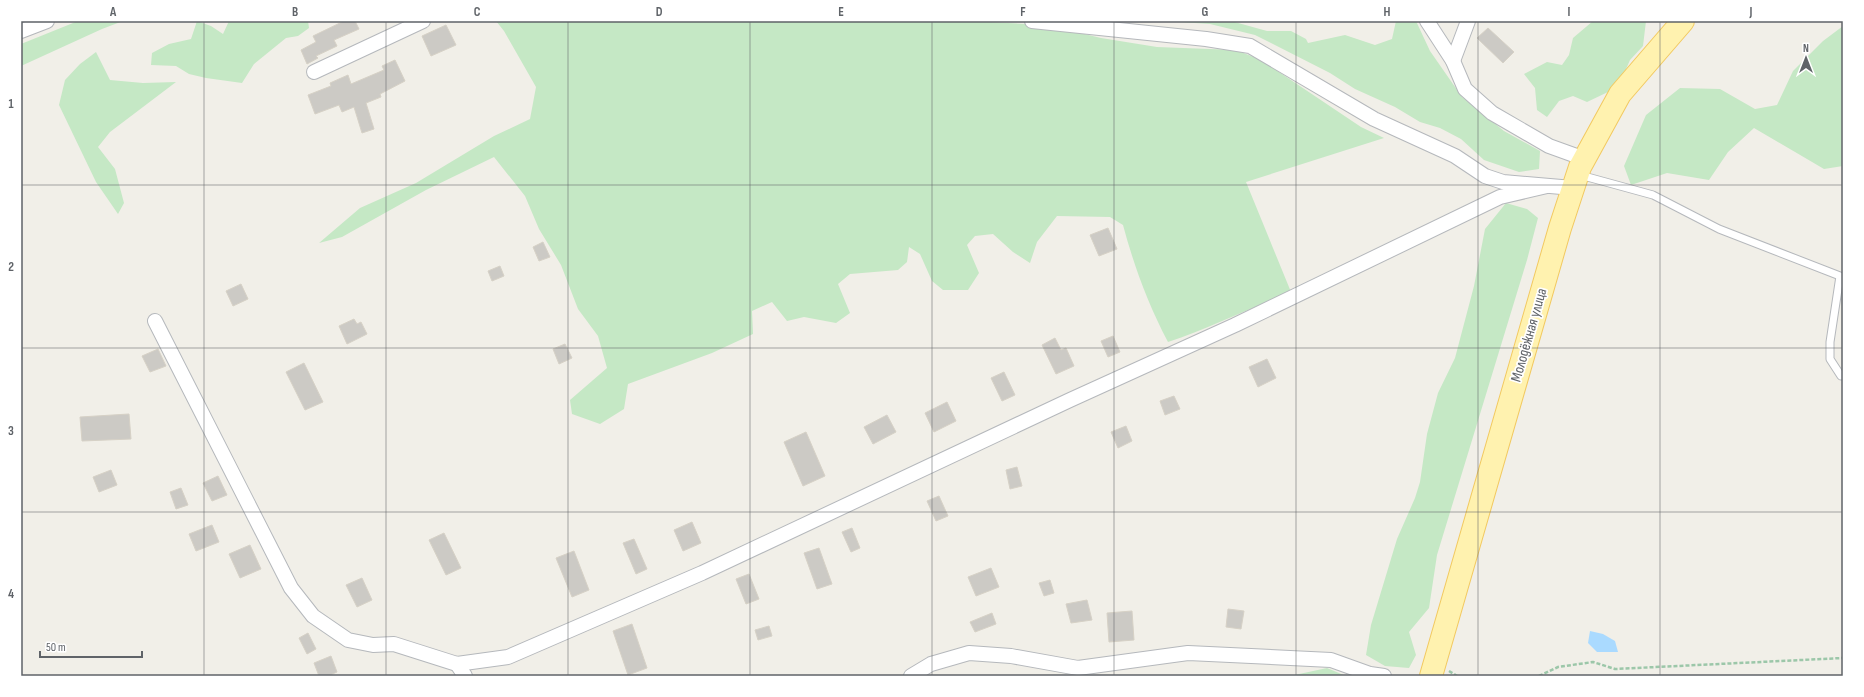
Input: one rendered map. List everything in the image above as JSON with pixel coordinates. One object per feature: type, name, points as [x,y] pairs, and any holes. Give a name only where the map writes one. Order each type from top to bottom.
[{"type":"main road","name":"Молодёжная улица","points":[[1431,676],[1560,228],[1579,174],[1620,94],[1682,21]]},
{"type":"street","points":[[21,31],[47,21]]},
{"type":"street","points":[[314,72],[423,21]]},
{"type":"street","points":[[1032,21],[1206,39],[1250,46],[1374,119],[1455,156],[1485,176],[1503,182],[1547,186]]},
{"type":"street","points":[[155,321],[291,588],[313,616],[348,640],[373,645],[394,644],[457,664],[508,658],[695,576],[1070,400],[1235,325],[1500,197],[1547,186],[1579,174],[1549,146],[1492,113],[1465,89],[1454,61],[1427,21]]},
{"type":"street","points":[[1454,61],[1468,21]]},
{"type":"street","points":[[911,676],[931,664],[969,653],[1011,656],[1078,668],[1188,652],[1331,660],[1370,674],[1384,676]]},
{"type":"street","points":[[457,664],[465,676]]},
{"type":"lane","points":[[1579,174],[1653,194],[1719,229],[1840,276],[1830,342],[1830,359],[1841,376],[1843,376]]},
{"type":"path","points":[[1539,676],[1558,667],[1593,662],[1615,669],[1843,658]]},
{"type":"green space","points":[[78,21],[123,21],[21,66],[21,44]]},
{"type":"green space","points":[[197,21],[211,26],[223,34],[229,21],[308,21],[309,28],[298,36],[286,38],[254,64],[242,83],[189,74],[176,66],[151,65],[152,53],[169,44],[191,39]]},
{"type":"green space","points":[[496,21],[969,21],[1047,25],[1101,38],[1157,47],[1236,50],[1261,60],[1361,127],[1384,138],[1246,182],[1291,292],[1168,342],[1142,285],[1123,225],[1110,217],[1057,216],[1037,242],[1030,263],[1013,252],[993,234],[975,236],[967,245],[979,273],[968,290],[943,290],[932,281],[920,254],[909,247],[907,262],[898,270],[850,274],[838,284],[850,313],[836,323],[804,317],[787,321],[772,302],[752,311],[753,334],[712,353],[628,384],[624,409],[600,424],[572,414],[570,400],[607,368],[598,336],[578,309],[561,265],[539,229],[525,196],[494,157],[426,190],[342,237],[319,243],[360,208],[416,183],[494,136],[530,119],[536,87],[504,31]]},
{"type":"green space","points":[[1165,21],[1231,21],[1267,31],[1291,31],[1306,39],[1308,43],[1345,35],[1375,45],[1392,39],[1396,21],[1416,21],[1430,51],[1462,97],[1504,131],[1540,151],[1539,169],[1519,172],[1484,160],[1461,139],[1440,128],[1420,122],[1395,107],[1355,89],[1330,73],[1255,35],[1210,24]]},
{"type":"green space","points":[[1593,21],[1646,21],[1643,46],[1630,60],[1623,76],[1608,92],[1587,102],[1573,96],[1559,101],[1547,117],[1537,110],[1535,88],[1524,74],[1547,62],[1562,65],[1569,55],[1573,38]]},
{"type":"green space","points":[[1843,26],[1843,166],[1824,169],[1754,128],[1728,152],[1709,180],[1667,173],[1631,185],[1624,166],[1646,115],[1680,88],[1720,89],[1755,109],[1777,105],[1793,71],[1823,41]]},
{"type":"green space","points":[[96,52],[110,80],[143,83],[176,82],[110,132],[98,147],[115,169],[124,203],[118,214],[96,182],[59,105],[65,80],[80,64]]},
{"type":"green space","points":[[1506,203],[1527,209],[1538,218],[1527,260],[1437,555],[1429,608],[1409,632],[1416,655],[1409,668],[1385,666],[1366,655],[1371,625],[1397,539],[1415,498],[1420,482],[1427,434],[1438,393],[1455,358],[1474,286],[1485,229]]},
{"type":"green space","points":[[1327,668],[1346,676],[1290,676]]},
{"type":"water","points":[[1590,631],[1603,634],[1615,641],[1618,652],[1597,652],[1588,643]]},
{"type":"building","points":[[344,21],[355,21],[359,29],[334,40],[337,46],[316,56],[318,58],[307,64],[301,50],[316,42],[313,36]]},
{"type":"building","points":[[446,25],[456,45],[431,56],[422,36]]},
{"type":"building","points":[[1488,28],[1514,52],[1503,63],[1477,38]]},
{"type":"building","points":[[395,60],[405,81],[380,94],[381,97],[366,103],[374,129],[362,133],[354,107],[342,112],[339,105],[315,114],[308,95],[331,86],[330,83],[348,75],[351,84],[384,70],[382,66]]},
{"type":"building","points":[[1108,228],[1117,249],[1099,256],[1090,235]]},
{"type":"building","points":[[543,242],[550,257],[539,261],[533,247]]},
{"type":"building","points":[[500,266],[504,276],[492,281],[488,271]]},
{"type":"building","points":[[241,284],[248,299],[233,306],[226,291]]},
{"type":"building","points":[[354,319],[357,324],[361,322],[367,334],[347,344],[339,326]]},
{"type":"building","points":[[1113,336],[1120,352],[1108,357],[1101,341]]},
{"type":"building","points":[[1055,338],[1061,350],[1066,348],[1074,366],[1056,374],[1042,345]]},
{"type":"building","points":[[565,344],[572,358],[559,364],[553,349]]},
{"type":"building","points":[[158,349],[166,366],[150,372],[142,356]]},
{"type":"building","points":[[1267,359],[1276,378],[1258,387],[1249,367]]},
{"type":"building","points":[[304,363],[323,402],[305,410],[286,372]]},
{"type":"building","points":[[1004,372],[1015,395],[1002,401],[991,378]]},
{"type":"building","points":[[1174,396],[1180,409],[1165,415],[1160,401]]},
{"type":"building","points":[[947,402],[956,421],[934,432],[925,413]]},
{"type":"building","points":[[129,414],[131,439],[82,441],[80,417]]},
{"type":"building","points":[[887,415],[896,432],[873,444],[864,427]]},
{"type":"building","points":[[1126,426],[1132,441],[1118,448],[1111,432]]},
{"type":"building","points":[[806,432],[825,476],[803,486],[784,442]]},
{"type":"building","points":[[1017,467],[1022,486],[1010,489],[1006,470]]},
{"type":"building","points":[[111,470],[117,485],[99,492],[93,477]]},
{"type":"building","points":[[218,476],[227,495],[212,501],[203,483]]},
{"type":"building","points":[[181,488],[188,505],[176,509],[170,492]]},
{"type":"building","points":[[939,496],[948,516],[936,521],[927,501]]},
{"type":"building","points":[[692,522],[701,543],[683,551],[674,530]]},
{"type":"building","points":[[212,525],[219,542],[196,551],[189,534]]},
{"type":"building","points":[[852,528],[860,548],[851,552],[842,532]]},
{"type":"building","points":[[444,533],[461,568],[446,575],[429,540]]},
{"type":"building","points":[[634,539],[647,569],[636,574],[623,543]]},
{"type":"building","points":[[250,545],[261,569],[240,578],[229,554]]},
{"type":"building","points":[[819,548],[832,584],[817,589],[804,553]]},
{"type":"building","points":[[574,551],[589,590],[572,597],[556,558]]},
{"type":"building","points":[[991,568],[999,587],[976,596],[968,577]]},
{"type":"building","points":[[749,574],[759,599],[746,604],[736,579]]},
{"type":"building","points":[[362,578],[372,600],[357,607],[346,585]]},
{"type":"building","points":[[1050,580],[1054,593],[1044,596],[1039,583]]},
{"type":"building","points":[[1087,600],[1092,620],[1071,623],[1066,604]]},
{"type":"building","points":[[1228,609],[1244,611],[1241,629],[1226,627]]},
{"type":"building","points":[[1132,611],[1134,640],[1109,642],[1107,613]]},
{"type":"building","points":[[992,613],[996,624],[975,632],[970,622]]},
{"type":"building","points":[[632,624],[647,668],[628,675],[613,631]]},
{"type":"building","points":[[769,626],[772,636],[758,640],[755,630]]},
{"type":"building","points":[[308,633],[316,649],[307,654],[299,638]]},
{"type":"building","points":[[331,656],[337,672],[328,676],[319,676],[314,663]]}]
